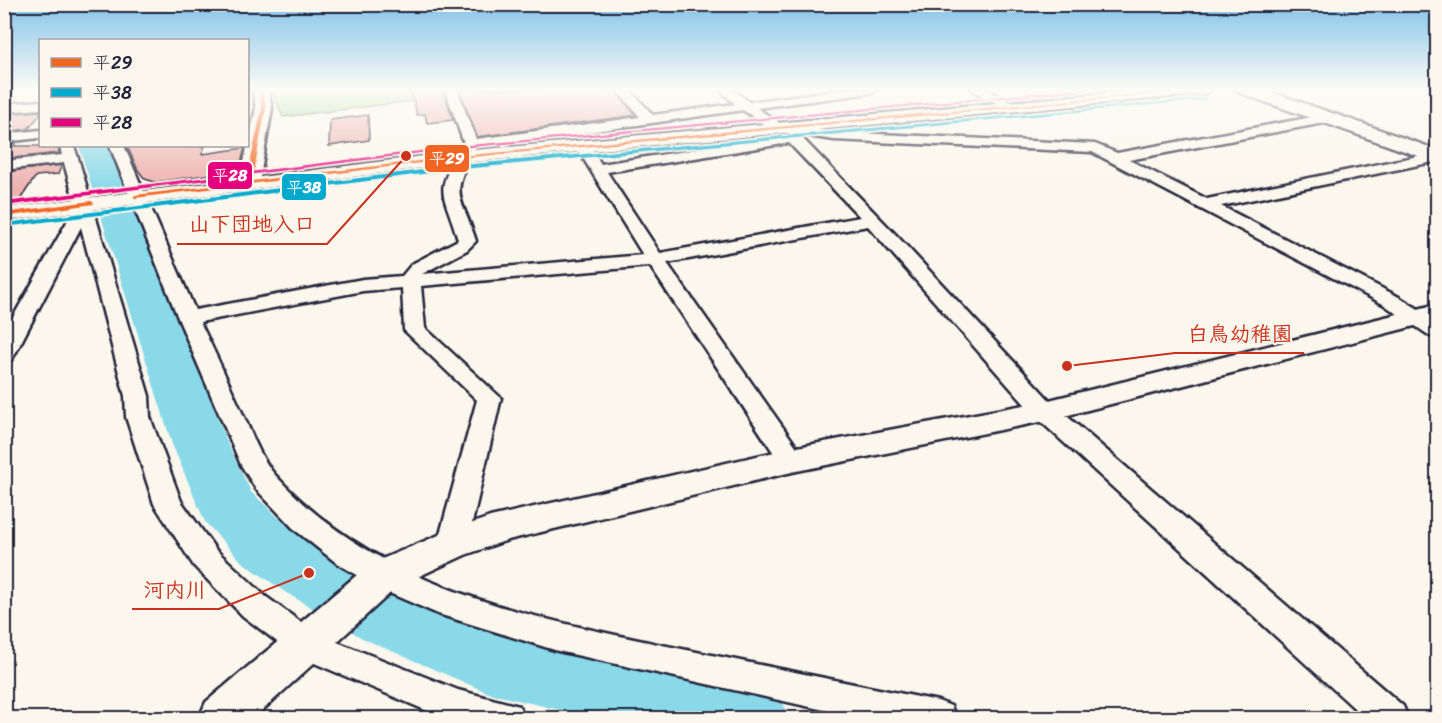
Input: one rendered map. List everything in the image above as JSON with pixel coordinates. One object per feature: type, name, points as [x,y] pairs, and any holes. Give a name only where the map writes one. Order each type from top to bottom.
[{"type":"main road","points":[[1342,123],[1437,157]]},
{"type":"street","points":[[249,182],[261,123]]},
{"type":"street","points":[[452,544],[489,398],[415,330],[411,280],[412,273],[420,265],[459,249],[467,241],[450,195],[452,179],[461,166],[466,150],[459,123]]},
{"type":"street","points":[[4,215],[466,150],[627,123]]},
{"type":"street","points":[[767,123],[778,128],[834,136],[1095,148],[1431,320]]},
{"type":"street","points":[[466,150],[582,145],[837,123]]},
{"type":"street","points":[[1115,158],[1304,123]]},
{"type":"street","points":[[4,138],[39,134]]},
{"type":"street","points":[[596,168],[789,139],[797,141],[1045,411],[1390,718]]},
{"type":"street","points":[[582,145],[655,260],[792,460]]},
{"type":"street","points":[[117,147],[188,318],[241,437],[267,483],[309,524],[379,580],[513,624],[674,662],[938,718]]},
{"type":"street","points":[[4,166],[69,152],[88,203],[137,396],[138,417],[168,504],[205,558],[269,618],[458,707],[506,718]]},
{"type":"street","points":[[1203,205],[1437,157]]},
{"type":"street","points":[[4,354],[88,203]]},
{"type":"street","points":[[188,318],[363,285],[655,260],[872,220]]},
{"type":"street","points":[[222,718],[379,580],[452,544],[503,526],[792,460],[1045,411],[1431,320]]},
{"type":"building","points":[[4,123],[33,123],[28,129],[4,132]]},
{"type":"building","points":[[330,123],[368,123],[369,140],[329,146]]},
{"type":"building","points":[[472,123],[580,123],[477,137]]},
{"type":"building","points":[[4,144],[58,147],[59,153],[4,159]]},
{"type":"building","points":[[127,147],[205,147],[202,154],[245,148],[241,163],[220,173],[155,182],[145,179],[138,170]]},
{"type":"building","points":[[62,165],[58,174],[36,176],[17,204],[4,206],[4,172]]},
{"type":"waterway","points":[[94,147],[200,444],[227,506],[265,544],[309,573],[389,617],[491,660],[750,718]]},
{"type":"transit line","name":"平29","points":[[249,182],[261,123]]},
{"type":"transit line","name":"平28","points":[[4,204],[460,147],[724,123]]},
{"type":"transit line","name":"平29","points":[[136,197],[461,157],[835,123]]},
{"type":"transit line","name":"平38","points":[[5,225],[462,167],[946,123]]},
{"type":"transit line","name":"平29","points":[[4,215],[91,203]]},
{"type":"place","name":"山下団地入口","points":[[406,156]]},
{"type":"place","name":"白鳥幼稚園","points":[[1067,366]]},
{"type":"place","name":"河内川","points":[[309,573]]}]
